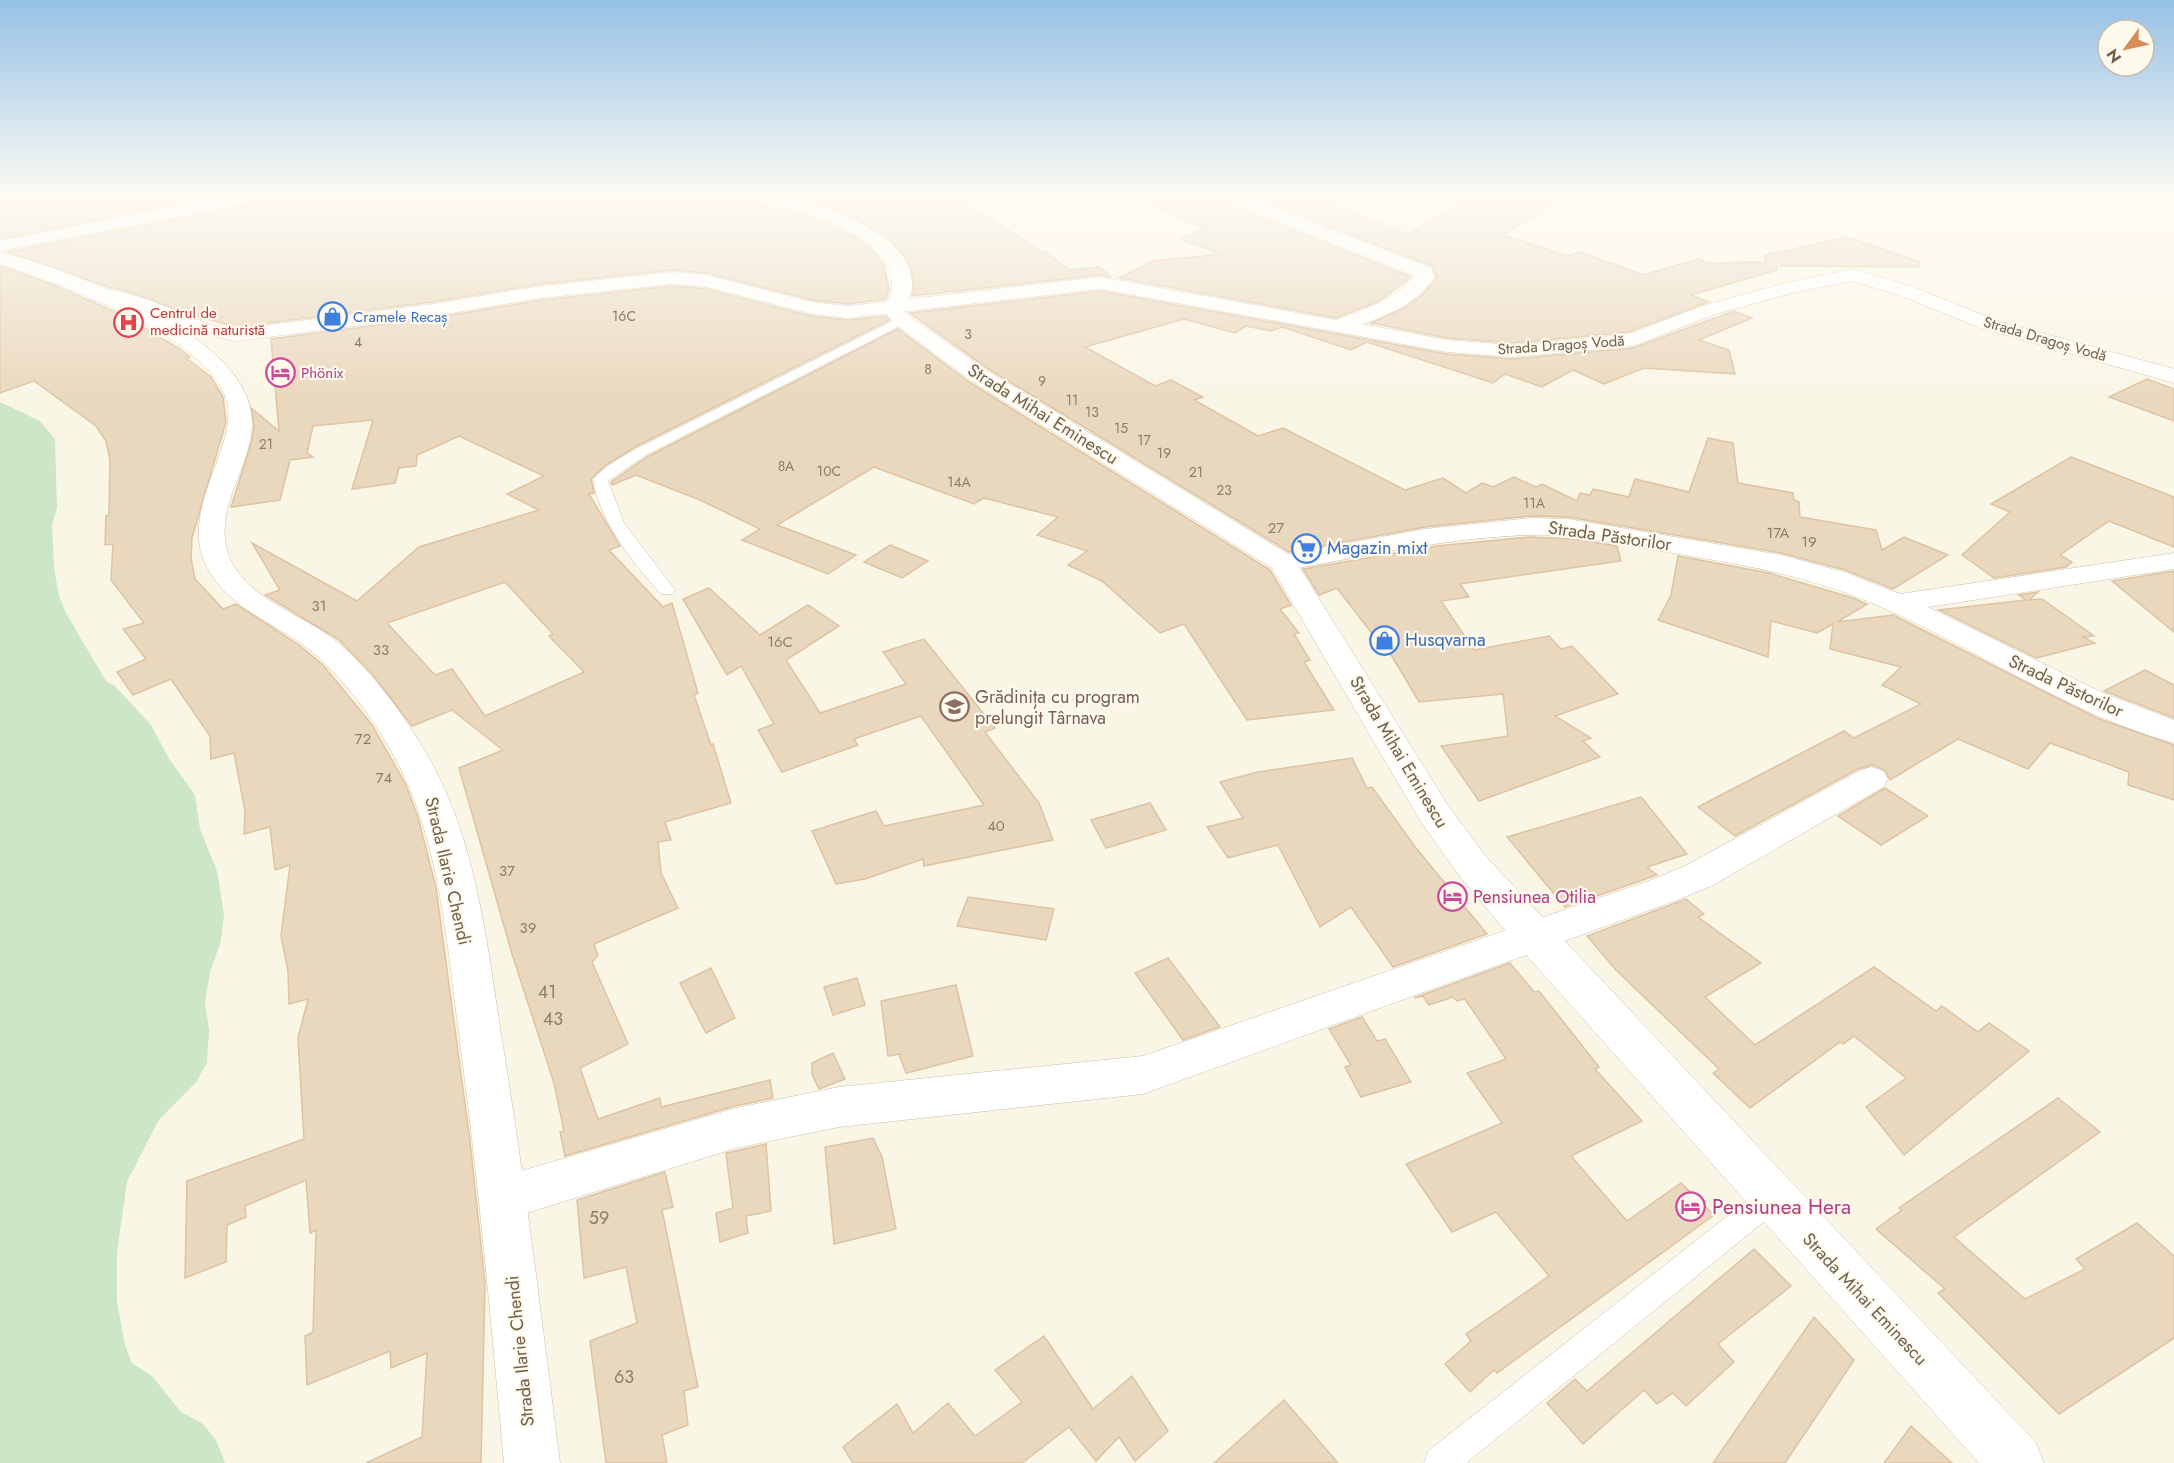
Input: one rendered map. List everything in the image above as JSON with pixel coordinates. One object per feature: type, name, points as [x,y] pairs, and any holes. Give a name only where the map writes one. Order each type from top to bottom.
[{"type":"street","name":"Strada Ilarie Chendi","points":[[16,264],[97,295],[185,337],[232,385],[240,401],[242,415],[240,429],[218,496],[214,522],[214,544],[220,567],[239,589],[301,630],[332,655],[406,746],[427,786],[461,910],[504,1198],[532,1463]]},
{"type":"street","points":[[894,264],[900,274],[902,292],[898,313]]},
{"type":"street","points":[[1340,325],[1370,315],[1401,299],[1420,283],[1425,277],[1424,272],[1404,264]]},
{"type":"street","name":"Strada Dragoș Vodă","points":[[97,295],[125,298],[204,329],[226,335],[251,334],[551,291],[673,278],[706,281],[823,310],[898,313],[1101,283],[1447,346],[1496,351],[1633,340],[1721,307],[1853,275],[1906,291],[1988,324],[2174,375]]},
{"type":"street","name":"Strada Mihai Eminescu","points":[[898,313],[978,375],[1283,564],[1434,813],[1474,868],[1533,937],[2016,1463]]},
{"type":"street","name":"Strada Păstorilor","points":[[1283,564],[1476,529],[1532,525],[1568,527],[1784,563],[1853,584],[2079,694],[2174,732]]},
{"type":"street","points":[[1896,603],[2174,561]]},
{"type":"street","points":[[504,1198],[736,1128],[839,1107],[1143,1075],[1533,937],[1700,875],[1871,779]]},
{"type":"lane","points":[[667,590],[635,551],[607,502],[600,480],[609,471],[640,452],[898,313]]},
{"type":"lane","points":[[1440,1463],[1772,1198]]},
{"type":"green space","points":[[0,402],[40,421],[55,439],[57,508],[52,524],[54,568],[59,596],[66,613],[106,681],[115,686],[151,725],[170,760],[195,795],[200,829],[217,871],[224,914],[221,941],[210,972],[205,1003],[209,1030],[207,1063],[197,1081],[158,1121],[127,1182],[117,1253],[117,1302],[125,1345],[132,1363],[152,1376],[181,1412],[202,1423],[216,1440],[225,1463],[0,1463]]},
{"type":"building","points":[[43,264],[883,264],[889,290],[886,299],[848,304],[812,300],[707,273],[673,270],[542,284],[433,302],[236,327],[189,314],[127,291],[108,287]]},
{"type":"building","points":[[909,264],[1062,264],[1069,270],[1099,267],[1112,277],[1100,275],[912,296],[914,288]]},
{"type":"building","points":[[1146,264],[1379,264],[1411,277],[1379,301],[1336,318],[1119,278]]},
{"type":"building","points":[[1428,264],[1614,264],[1643,275],[1680,264],[1920,264],[1919,267],[1776,266],[1777,270],[1691,295],[1709,302],[1628,332],[1513,343],[1447,338],[1371,323],[1404,308],[1422,295],[1437,278],[1432,266]]},
{"type":"building","points":[[0,266],[56,286],[125,316],[180,349],[190,357],[186,358],[211,377],[223,397],[226,422],[192,538],[191,558],[195,579],[223,609],[236,604],[299,645],[323,665],[372,725],[405,783],[418,817],[436,888],[470,1141],[485,1283],[481,1463],[366,1463],[422,1437],[427,1353],[391,1368],[390,1351],[307,1385],[305,1336],[313,1332],[316,1230],[310,1233],[306,1180],[245,1206],[246,1217],[227,1225],[226,1262],[185,1278],[187,1181],[304,1139],[298,1038],[308,999],[289,1004],[288,971],[281,936],[290,865],[275,870],[270,827],[244,834],[245,811],[234,753],[211,759],[210,736],[171,679],[133,695],[117,672],[146,659],[123,629],[144,623],[111,580],[113,544],[105,545],[106,516],[109,515],[110,460],[106,441],[96,426],[34,381],[0,393]]},
{"type":"building","points":[[673,286],[706,289],[811,316],[848,320],[886,316],[889,320],[635,447],[606,465],[591,479],[594,493],[589,494],[620,546],[609,550],[663,607],[672,603],[698,693],[694,695],[711,745],[713,744],[731,803],[665,822],[671,840],[658,842],[661,873],[678,908],[594,944],[598,955],[592,962],[628,1044],[580,1068],[598,1119],[660,1098],[661,1107],[770,1080],[773,1098],[735,1106],[565,1156],[560,1132],[564,1131],[554,1083],[512,954],[459,768],[503,750],[452,710],[412,726],[373,675],[338,639],[265,595],[280,590],[252,543],[357,601],[419,547],[539,510],[507,494],[544,476],[459,436],[417,455],[416,466],[399,468],[395,483],[352,489],[373,420],[313,426],[307,453],[313,457],[290,460],[280,500],[231,507],[251,444],[254,426],[251,408],[279,431],[271,339],[433,318],[542,300]],"holes":[[[505,582],[553,634],[549,636],[584,672],[485,716],[452,669],[435,675],[387,623]]]},
{"type":"building","points":[[1100,291],[1447,354],[1513,359],[1633,348],[1734,311],[1752,318],[1699,340],[1729,350],[1735,374],[1644,368],[1604,384],[1573,370],[1542,387],[1505,374],[1493,383],[1367,342],[1351,350],[1282,327],[1271,331],[1246,326],[1235,333],[1184,319],[1085,347],[1155,386],[1171,380],[1203,397],[1194,400],[1258,436],[1283,428],[1405,490],[1443,478],[1466,493],[1482,483],[1493,487],[1514,477],[1536,487],[1542,484],[1577,501],[1580,493],[1590,495],[1593,489],[1629,497],[1635,479],[1689,492],[1708,438],[1733,443],[1738,483],[1793,493],[1794,500],[1799,502],[1800,517],[1876,530],[1882,550],[1904,537],[1948,555],[1893,589],[1845,570],[1781,553],[1568,517],[1532,516],[1425,527],[1289,552],[987,368],[910,313]]},
{"type":"building","points":[[898,329],[969,382],[1270,570],[1291,605],[1280,609],[1299,633],[1294,634],[1310,660],[1304,662],[1334,710],[1247,720],[1184,624],[1160,633],[1102,581],[1068,565],[1087,551],[1037,535],[1058,517],[984,498],[974,504],[874,467],[777,525],[856,555],[828,574],[742,540],[760,529],[700,500],[636,475],[612,485],[611,482],[647,457]]},
{"type":"building","points":[[2147,379],[2174,389],[2174,421],[2109,397]]},
{"type":"building","points":[[2071,457],[2174,497],[2174,547],[2109,521],[2060,555],[2072,562],[2066,567],[1994,578],[1962,555],[2010,512],[1991,504]]},
{"type":"building","points":[[1529,537],[1576,539],[1617,546],[1621,561],[1460,584],[1469,597],[1441,601],[1474,650],[1549,636],[1561,649],[1572,646],[1618,694],[1555,716],[1591,738],[1583,741],[1600,757],[1479,801],[1441,746],[1508,736],[1503,694],[1419,702],[1387,648],[1384,649],[1337,588],[1319,595],[1303,569],[1436,546]]},
{"type":"building","points":[[890,545],[928,561],[902,578],[864,562]]},
{"type":"building","points":[[1678,556],[1769,573],[1853,598],[1867,604],[1837,622],[1893,615],[2097,718],[2174,745],[2174,800],[2128,785],[2129,772],[2050,743],[2028,769],[1958,739],[1890,780],[1885,770],[1872,765],[1858,769],[1735,836],[1698,807],[1844,731],[1854,738],[1921,704],[1882,685],[1901,667],[1830,649],[1833,624],[1817,633],[1771,621],[1768,657],[1658,620],[1671,595]]},
{"type":"building","points":[[2174,571],[2174,632],[2112,581]]},
{"type":"building","points":[[709,588],[760,635],[808,605],[839,626],[786,660],[820,713],[906,684],[883,652],[924,639],[995,728],[985,732],[1039,803],[1053,840],[924,866],[923,859],[865,879],[836,884],[812,831],[876,811],[884,826],[984,805],[921,716],[854,739],[858,745],[782,772],[758,730],[774,724],[741,666],[727,675],[683,599]]},
{"type":"building","points":[[2038,592],[2029,600],[2042,599],[2094,636],[2083,637],[2095,643],[2036,658],[1939,610],[2026,600],[2019,595]]},
{"type":"building","points":[[2145,670],[2174,685],[2174,718],[2104,691]]},
{"type":"building","points":[[1352,758],[1367,788],[1372,787],[1416,848],[1487,934],[1393,967],[1351,907],[1320,927],[1278,845],[1228,858],[1207,827],[1243,818],[1220,782],[1258,772]]},
{"type":"building","points":[[1885,788],[1928,816],[1881,845],[1838,816]]},
{"type":"building","points":[[1641,797],[1687,854],[1647,867],[1657,875],[1565,907],[1507,837]]},
{"type":"building","points":[[1150,803],[1166,830],[1106,848],[1091,820]]},
{"type":"building","points":[[968,897],[1054,909],[1046,940],[957,926]]},
{"type":"building","points":[[1686,899],[1704,914],[1698,917],[1761,963],[1705,997],[1755,1045],[1874,967],[1936,1011],[1942,1006],[1978,1032],[1989,1023],[2029,1051],[1904,1155],[1866,1107],[1906,1078],[1854,1036],[1843,1044],[1840,1042],[1750,1108],[1713,1073],[1719,1069],[1616,970],[1587,936]]},
{"type":"building","points":[[1168,958],[1220,1027],[1183,1040],[1135,973]]},
{"type":"building","points":[[1510,963],[1534,992],[1539,991],[1599,1067],[1595,1069],[1642,1121],[1571,1156],[1627,1221],[1681,1183],[1714,1215],[1497,1373],[1494,1370],[1470,1392],[1445,1364],[1471,1341],[1466,1334],[1549,1276],[1496,1212],[1452,1232],[1406,1164],[1502,1123],[1467,1073],[1506,1059],[1465,999],[1457,1001],[1453,997],[1429,1005],[1423,996],[1414,998]]},
{"type":"building","points":[[711,968],[735,1018],[706,1033],[680,983]]},
{"type":"building","points":[[857,978],[865,1005],[833,1015],[824,987]]},
{"type":"building","points":[[956,985],[973,1056],[906,1073],[899,1054],[888,1056],[881,1001]]},
{"type":"building","points":[[1362,1017],[1377,1041],[1385,1039],[1411,1082],[1361,1097],[1345,1067],[1351,1065],[1329,1029]]},
{"type":"building","points":[[833,1053],[845,1079],[819,1089],[812,1074],[812,1063]]},
{"type":"building","points":[[2058,1098],[2100,1132],[1954,1237],[2025,1299],[2085,1269],[2076,1259],[2137,1223],[2174,1256],[2174,1338],[2059,1414],[1938,1293],[1945,1289],[1876,1229],[1902,1210],[1899,1208]]},
{"type":"building","points":[[873,1138],[882,1157],[896,1229],[834,1244],[825,1147]]},
{"type":"building","points":[[766,1144],[771,1211],[746,1216],[748,1233],[720,1242],[716,1213],[733,1208],[726,1153]]},
{"type":"building","points":[[665,1172],[673,1207],[662,1210],[698,1387],[684,1391],[688,1425],[662,1435],[667,1463],[606,1463],[590,1341],[637,1323],[626,1267],[584,1278],[577,1200]]},
{"type":"building","points":[[1754,1249],[1791,1286],[1718,1344],[1734,1362],[1686,1406],[1673,1393],[1657,1404],[1644,1390],[1583,1444],[1547,1403],[1575,1379],[1587,1391]]},
{"type":"building","points":[[1814,1317],[1854,1360],[1785,1463],[1713,1463]]},
{"type":"building","points":[[1044,1336],[1093,1409],[1132,1376],[1168,1431],[1135,1461],[1119,1437],[1096,1461],[1069,1427],[1022,1463],[853,1463],[843,1447],[897,1404],[913,1433],[948,1403],[975,1436],[1022,1402],[995,1370]]},
{"type":"building","points":[[1284,1400],[1338,1463],[1214,1463]]},
{"type":"building","points":[[1911,1426],[1952,1463],[1884,1463]]},
{"type":"place","name":"Cramele Recaș","points":[[332,317]]},
{"type":"place","name":"Centrul de medicină naturistă","points":[[129,322]]},
{"type":"place","name":"Phönix","points":[[280,373]]},
{"type":"place","name":"Magazin mixt","points":[[1306,548]]},
{"type":"place","name":"Husqvarna","points":[[1384,640]]},
{"type":"place","name":"Grădinița cu program prelungit Târnava","points":[[954,707]]},
{"type":"place","name":"Pensiunea Otilia","points":[[1452,897]]},
{"type":"place","name":"Pensiunea Hera","points":[[1691,1207]]}]
